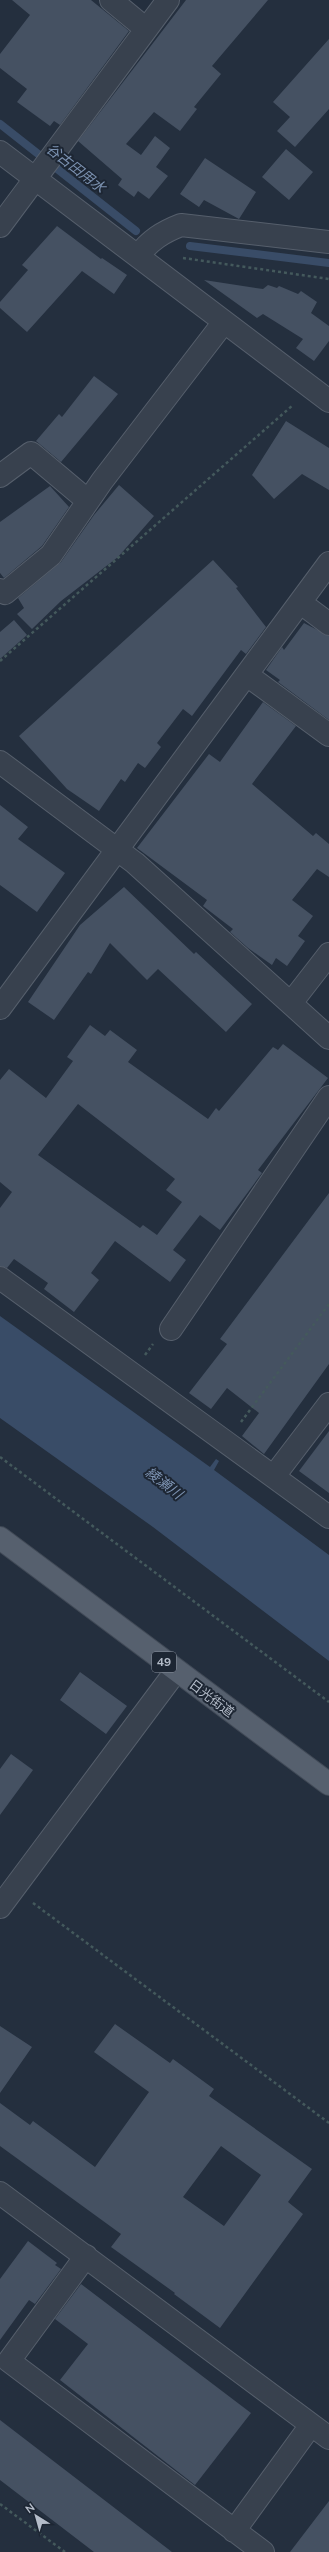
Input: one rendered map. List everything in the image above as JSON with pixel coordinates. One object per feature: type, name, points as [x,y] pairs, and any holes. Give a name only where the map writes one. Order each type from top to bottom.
[{"type":"main road","name":"日光街道","points":[[0,1538],[329,1784]]},
{"type":"street","points":[[111,0],[146,29]]},
{"type":"street","points":[[0,226],[168,0]]},
{"type":"street","points":[[0,152],[35,179],[142,251],[224,322],[321,394]]},
{"type":"street","points":[[142,251],[163,232],[181,225],[329,242]]},
{"type":"street","points":[[0,590],[5,593],[51,555],[88,501],[224,322]]},
{"type":"street","points":[[0,476],[31,453],[88,501]]},
{"type":"street","points":[[0,1008],[301,603],[329,563]]},
{"type":"street","points":[[301,603],[329,624]]},
{"type":"street","points":[[247,675],[329,735]]},
{"type":"street","points":[[0,762],[118,850],[329,1038]]},
{"type":"street","points":[[291,1003],[329,954]]},
{"type":"street","points":[[171,1329],[329,1097]]},
{"type":"street","points":[[0,1278],[329,1517]]},
{"type":"street","points":[[274,1476],[329,1404]]},
{"type":"street","points":[[0,1907],[176,1670]]},
{"type":"street","points":[[0,2193],[329,2438]]},
{"type":"street","points":[[86,2256],[4,2367],[263,2552]]},
{"type":"street","points":[[234,2531],[311,2425]]},
{"type":"path","points":[[142,251],[167,256],[329,279]]},
{"type":"path","points":[[0,661],[321,394]]},
{"type":"path","points":[[226,1442],[329,1304]]},
{"type":"path","points":[[132,1373],[165,1328],[171,1329]]},
{"type":"path","points":[[0,1457],[329,1702]]},
{"type":"path","points":[[14,1889],[329,2123]]},
{"type":"path","points":[[0,2504],[65,2552]]},
{"type":"water","name":"綾瀬川","points":[[0,1316],[210,1467],[216,1459],[219,1461],[214,1470],[329,1555],[329,1661],[153,1527],[0,1418]]},
{"type":"building","points":[[12,0],[91,0],[129,31],[60,125],[54,121],[50,126],[17,102],[27,89],[0,68],[0,54],[30,15]]},
{"type":"building","points":[[186,0],[268,0],[212,66],[221,74],[194,107],[197,109],[180,131],[154,112],[126,144],[141,155],[155,136],[170,148],[156,167],[168,176],[149,199],[138,191],[134,197],[118,185],[122,179],[78,141]]},
{"type":"building","points":[[329,39],[329,109],[295,147],[277,131],[290,117],[273,102]]},
{"type":"building","points":[[286,149],[313,172],[289,200],[262,177]]},
{"type":"building","points":[[205,158],[256,192],[239,219],[204,200],[199,207],[180,194]]},
{"type":"building","points":[[57,226],[101,259],[102,258],[127,275],[114,294],[82,271],[27,332],[0,308],[0,302],[28,270],[22,265]]},
{"type":"building","points":[[204,280],[263,289],[268,285],[277,288],[279,286],[298,294],[301,291],[317,302],[311,313],[329,326],[329,341],[314,361],[296,348],[303,339],[263,314],[257,318]]},
{"type":"building","points":[[94,376],[118,394],[61,462],[36,441],[59,414],[62,417]]},
{"type":"building","points":[[286,421],[329,448],[329,490],[302,474],[274,499],[252,475]]},
{"type":"building","points":[[119,485],[154,516],[118,557],[61,601],[32,629],[17,614],[24,608],[18,598],[61,562],[94,515]]},
{"type":"building","points":[[50,486],[69,507],[42,546],[4,578],[0,573],[0,522]]},
{"type":"building","points":[[213,560],[238,587],[236,588],[266,627],[246,654],[241,650],[192,716],[183,709],[157,743],[161,747],[145,768],[138,763],[125,782],[121,779],[99,811],[67,789],[19,736]]},
{"type":"building","points":[[14,620],[27,635],[0,659],[0,632]]},
{"type":"building","points":[[304,623],[329,636],[329,720],[278,682],[280,680],[266,670],[282,647],[284,650]]},
{"type":"building","points":[[263,702],[296,726],[252,784],[313,836],[316,833],[329,844],[329,877],[317,869],[292,900],[313,916],[298,936],[305,941],[287,966],[276,958],[272,965],[248,948],[230,932],[233,929],[203,906],[207,900],[137,848],[209,754],[220,762]]},
{"type":"building","points":[[0,805],[28,827],[18,839],[65,873],[37,912],[0,885]]},
{"type":"building","points":[[124,887],[194,954],[196,952],[252,1004],[226,1032],[158,969],[147,980],[110,943],[91,974],[88,972],[54,1020],[28,1002],[80,925]]},
{"type":"building","points":[[90,1025],[105,1036],[110,1030],[137,1050],[128,1062],[208,1119],[216,1108],[219,1111],[273,1047],[278,1050],[283,1044],[328,1078],[258,1170],[262,1173],[220,1230],[200,1215],[173,1250],[186,1260],[170,1282],[115,1241],[91,1273],[99,1280],[74,1312],[44,1289],[48,1283],[14,1259],[7,1268],[0,1266],[0,1208],[12,1192],[0,1182],[0,1080],[9,1069],[46,1098],[73,1061],[67,1057]],"holes":[[[78,1104],[175,1179],[166,1190],[182,1202],[157,1235],[143,1225],[140,1228],[38,1155]]]},
{"type":"building","points":[[329,1193],[329,1364],[264,1454],[242,1436],[259,1413],[227,1388],[211,1409],[189,1393],[227,1344],[220,1339]]},
{"type":"building","points":[[329,1431],[329,1493],[299,1471]]},
{"type":"building","points":[[80,1672],[127,1706],[106,1734],[60,1700]]},
{"type":"building","points":[[11,1754],[33,1770],[0,1815],[0,1769]]},
{"type":"building","points":[[115,2024],[170,2063],[173,2059],[214,2089],[209,2096],[312,2169],[288,2202],[303,2214],[220,2328],[174,2294],[175,2293],[111,2247],[121,2234],[0,2146],[0,2103],[30,2125],[33,2121],[95,2167],[149,2092],[94,2052]],"holes":[[[221,2146],[261,2175],[224,2226],[183,2197]]]},
{"type":"building","points":[[0,2026],[32,2047],[0,2093]]},
{"type":"building","points":[[28,2241],[57,2263],[55,2265],[61,2269],[35,2304],[29,2300],[0,2340],[0,2279]]},
{"type":"building","points":[[81,2284],[251,2413],[195,2485],[60,2380],[88,2344],[55,2319]]},
{"type":"building","points":[[0,2420],[172,2552],[94,2552],[0,2480]]},
{"type":"building","points":[[329,2501],[329,2552],[290,2552]]},
{"type":"waterway","name":"谷古田用水","points":[[0,124],[136,231]]},
{"type":"waterway","name":"谷古田用水","points":[[190,246],[329,263]]}]
